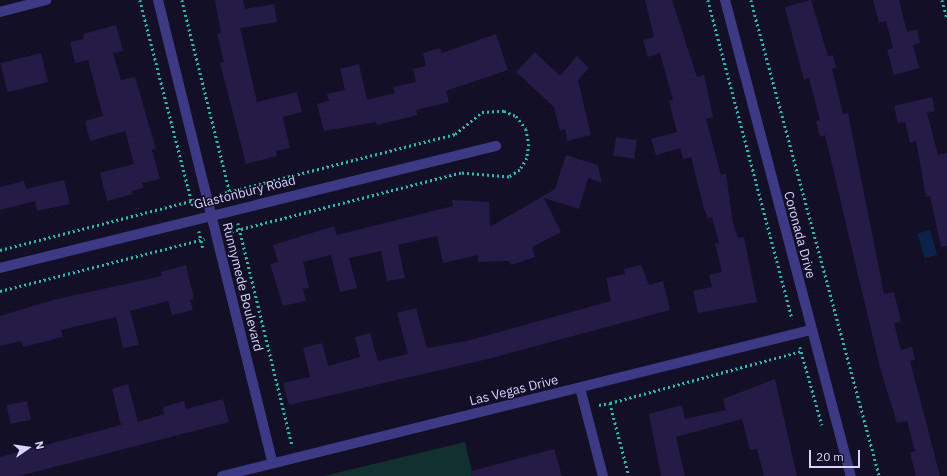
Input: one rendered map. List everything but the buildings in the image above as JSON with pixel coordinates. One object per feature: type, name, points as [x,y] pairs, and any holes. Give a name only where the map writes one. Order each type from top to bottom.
[{"type":"street","points":[[0,12],[46,0]]},
{"type":"street","name":"Runnymede Boulevard","points":[[158,0],[210,215],[273,463]]},
{"type":"street","name":"Coronada Drive","points":[[725,0],[810,330],[851,476]]},
{"type":"street","name":"Glastonbury Road","points":[[0,268],[196,218],[496,146]]},
{"type":"street","name":"Las Vegas Drive","points":[[222,476],[810,330]]},
{"type":"street","points":[[580,388],[603,476]]},
{"type":"path","points":[[140,0],[203,248]]},
{"type":"path","points":[[708,0],[792,319]]},
{"type":"path","points":[[751,0],[879,476]]},
{"type":"path","points":[[942,0],[947,18]]},
{"type":"path","points":[[0,250],[259,184]]},
{"type":"path","points":[[800,347],[824,432]]},
{"type":"path","points":[[585,408],[610,403],[801,351]]},
{"type":"path","points":[[610,403],[629,476]]},
{"type":"green space","points":[[465,442],[473,476],[324,476]]},
{"type":"water","points":[[930,230],[937,255],[925,259],[918,234]]}]
